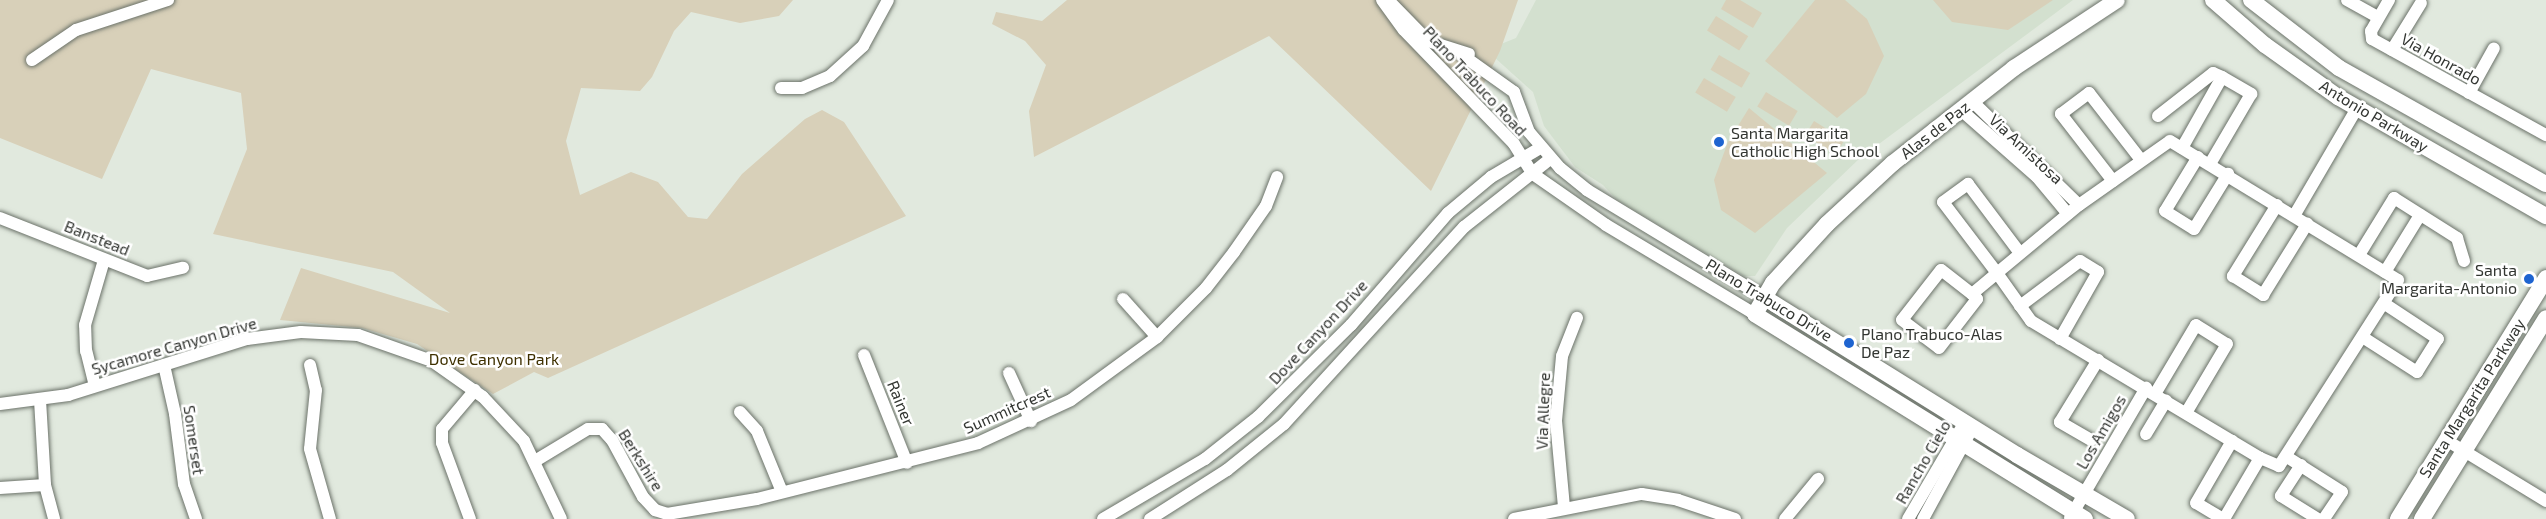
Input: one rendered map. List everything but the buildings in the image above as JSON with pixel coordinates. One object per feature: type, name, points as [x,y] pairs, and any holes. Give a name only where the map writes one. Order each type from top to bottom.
[{"type":"main road","name":"Alas de Paz","points":[[1755,314],[1773,283],[1827,224],[1893,163],[1966,106],[2117,0]]},
{"type":"main road","name":"Antonio Parkway","points":[[2213,0],[2265,45],[2357,108],[2546,216]]},
{"type":"main road","name":"Antonio Parkway","points":[[2251,0],[2339,68],[2546,184]]},
{"type":"main road","name":"Santa Margarita Parkway","points":[[2398,519],[2546,278]]},
{"type":"main road","name":"Plano Trabuco Drive","points":[[1765,297],[2127,519]]},
{"type":"main road","name":"Plano Trabuco Drive","points":[[1755,314],[2076,517]]},
{"type":"main road","name":"Santa Margarita Parkway","points":[[2422,519],[2546,318]]},
{"type":"street","points":[[32,60],[84,27],[168,0]]},
{"type":"street","points":[[781,88],[802,88],[830,76],[863,45],[888,0]]},
{"type":"street","name":"Plano Trabuco Road","points":[[1382,0],[1404,30],[1495,123],[1521,157]]},
{"type":"street","name":"Plano Trabuco Road","points":[[1388,0],[1428,41],[1462,55],[1505,85],[1520,104],[1529,132],[1540,148]]},
{"type":"street","points":[[2347,0],[2378,17],[2389,0]]},
{"type":"street","points":[[2392,50],[2421,3]]},
{"type":"street","name":"Via Honrado","points":[[2378,17],[2371,31],[2372,39],[2546,134]]},
{"type":"street","points":[[2469,93],[2494,48]]},
{"type":"street","points":[[2158,116],[2213,74],[2251,94],[2210,164]]},
{"type":"street","points":[[2182,148],[2222,77]]},
{"type":"street","points":[[2113,181],[2061,114],[2089,93],[2140,160]]},
{"type":"street","name":"Via Amistosa","points":[[1966,106],[2045,168],[2079,205]]},
{"type":"street","name":"Via Amistosa","points":[[1966,106],[2037,177],[2068,214]]},
{"type":"street","points":[[2294,216],[2357,108]]},
{"type":"street","points":[[1971,294],[1997,273],[2019,252],[2079,205],[2170,141],[2228,174],[2398,280],[2364,338],[2279,466],[2260,459],[2186,412],[2031,321],[1997,273],[1943,202],[1968,184],[2019,252]]},
{"type":"street","name":"Dove Canyon Drive","points":[[1103,519],[1197,464],[1258,417],[1345,332],[1449,213],[1473,190],[1521,157],[1540,148]]},
{"type":"street","name":"Plano Trabuco Drive","points":[[1540,148],[1587,190],[1765,297]]},
{"type":"street","name":"Plano Trabuco Drive","points":[[1521,157],[1533,174],[1606,225],[1755,314]]},
{"type":"street","points":[[2198,157],[2165,211],[2194,229],[2228,174]]},
{"type":"street","points":[[1150,519],[1227,470],[1284,424],[1464,227],[1550,159]]},
{"type":"street","name":"Summitcrest","points":[[655,510],[667,514],[782,492],[907,463],[978,443],[1031,421],[1071,400],[1157,337],[1206,288],[1266,206],[1277,177]]},
{"type":"street","points":[[2359,255],[2394,198],[2457,238],[2464,261]]},
{"type":"street","points":[[2277,205],[2233,276],[2263,295],[2307,224]]},
{"type":"street","points":[[2385,272],[2420,215]]},
{"type":"street","name":"Banstead","points":[[0,218],[147,276],[183,268]]},
{"type":"street","points":[[96,386],[86,351],[85,325],[104,260]]},
{"type":"street","points":[[2020,306],[2080,261],[2098,272],[2060,339]]},
{"type":"street","points":[[1941,270],[1971,294],[1977,299],[1939,348],[1902,320],[1941,270]]},
{"type":"street","points":[[1123,299],[1157,337]]},
{"type":"street","points":[[2364,338],[2417,372],[2438,339],[2385,304]]},
{"type":"street","name":"Via Allegre","points":[[1564,507],[1556,421],[1562,356],[1577,318]]},
{"type":"street","points":[[2150,391],[2196,325],[2227,344],[2186,412]]},
{"type":"street","name":"Sycamore Canyon Drive","points":[[0,404],[40,400],[96,386],[263,336],[301,332],[345,333],[417,353],[475,390],[516,431],[536,461],[561,519]]},
{"type":"street","name":"Rainer","points":[[864,355],[907,463]]},
{"type":"street","points":[[2091,440],[2060,422],[2098,360]]},
{"type":"street","name":"Somerset","points":[[164,364],[184,484],[195,519]]},
{"type":"street","points":[[310,365],[315,390],[310,449],[330,519]]},
{"type":"street","points":[[1009,373],[1031,421]]},
{"type":"street","points":[[470,519],[442,443],[442,429],[475,390]]},
{"type":"street","name":"Los Amigos","points":[[2076,517],[2084,493],[2150,391]]},
{"type":"street","points":[[40,400],[45,485],[54,519]]},
{"type":"street","points":[[2146,434],[2166,401]]},
{"type":"street","points":[[740,412],[757,431],[782,492]]},
{"type":"street","name":"Rancho Cielo","points":[[1908,519],[1969,424]]},
{"type":"street","name":"Berkshire","points":[[536,461],[588,429],[602,429],[612,440],[643,497],[655,510]]},
{"type":"street","points":[[2446,440],[2546,501]]},
{"type":"street","points":[[2232,441],[2196,503],[2224,519],[2260,459]]},
{"type":"street","name":"Rancho Cielo","points":[[1923,519],[1958,442]]},
{"type":"street","points":[[2287,457],[2342,492],[2324,519]]},
{"type":"street","points":[[2301,465],[2281,496],[2318,519]]},
{"type":"street","points":[[1785,519],[1818,479]]},
{"type":"street","points":[[0,488],[45,485]]},
{"type":"street","points":[[1514,519],[1564,507],[1642,494],[1678,500],[1735,519]]},
{"type":"shaded area","name":"Santa Margarita Catholic High School","points":[[1536,0],[2073,0],[1860,158],[1787,228],[1755,276],[1744,276],[1617,200],[1603,185],[1575,167],[1544,126],[1533,92],[1494,57],[1496,46],[1516,38]]},
{"type":"green space","name":"Dove Canyon Park","points":[[0,0],[793,0],[779,16],[740,23],[691,12],[674,31],[652,77],[640,91],[581,88],[566,141],[580,195],[631,172],[658,182],[688,217],[707,219],[742,174],[805,119],[822,110],[844,122],[906,216],[548,378],[534,372],[493,394],[417,344],[362,328],[280,320],[301,268],[450,313],[393,272],[213,234],[247,149],[241,93],[151,69],[102,179],[0,138]]},
{"type":"green space","points":[[1067,0],[1518,0],[1500,51],[1431,191],[1269,36],[1034,157],[1029,111],[1046,65],[1025,41],[992,24],[996,12],[1042,21]]},
{"type":"green space","points":[[1726,0],[1740,0],[1762,13],[1753,28],[1721,9]]},
{"type":"green space","points":[[1815,0],[1845,0],[1867,19],[1884,56],[1866,94],[1837,118],[1765,61]]},
{"type":"green space","points":[[1933,0],[2053,0],[2008,30],[1952,22]]},
{"type":"green space","points":[[1716,16],[1748,36],[1739,51],[1707,30]]},
{"type":"green space","points":[[1719,55],[1750,73],[1742,88],[1710,70]]},
{"type":"green space","points":[[1704,78],[1736,97],[1727,112],[1695,93]]},
{"type":"green space","points":[[1766,92],[1798,111],[1789,126],[1757,107]]},
{"type":"green space","points":[[1749,108],[1827,173],[1755,233],[1721,210],[1714,180],[1728,142]]},
{"type":"green space","points":[[1814,121],[1845,140],[1836,154],[1805,135]]},
{"type":"place","name":"Santa Margarita Catholic High School","points":[[1719,142]]},
{"type":"place","name":"Santa Margarita-Antonio","points":[[2529,279]]},
{"type":"place","name":"Plano Trabuco-Alas De Paz","points":[[1849,343]]}]
